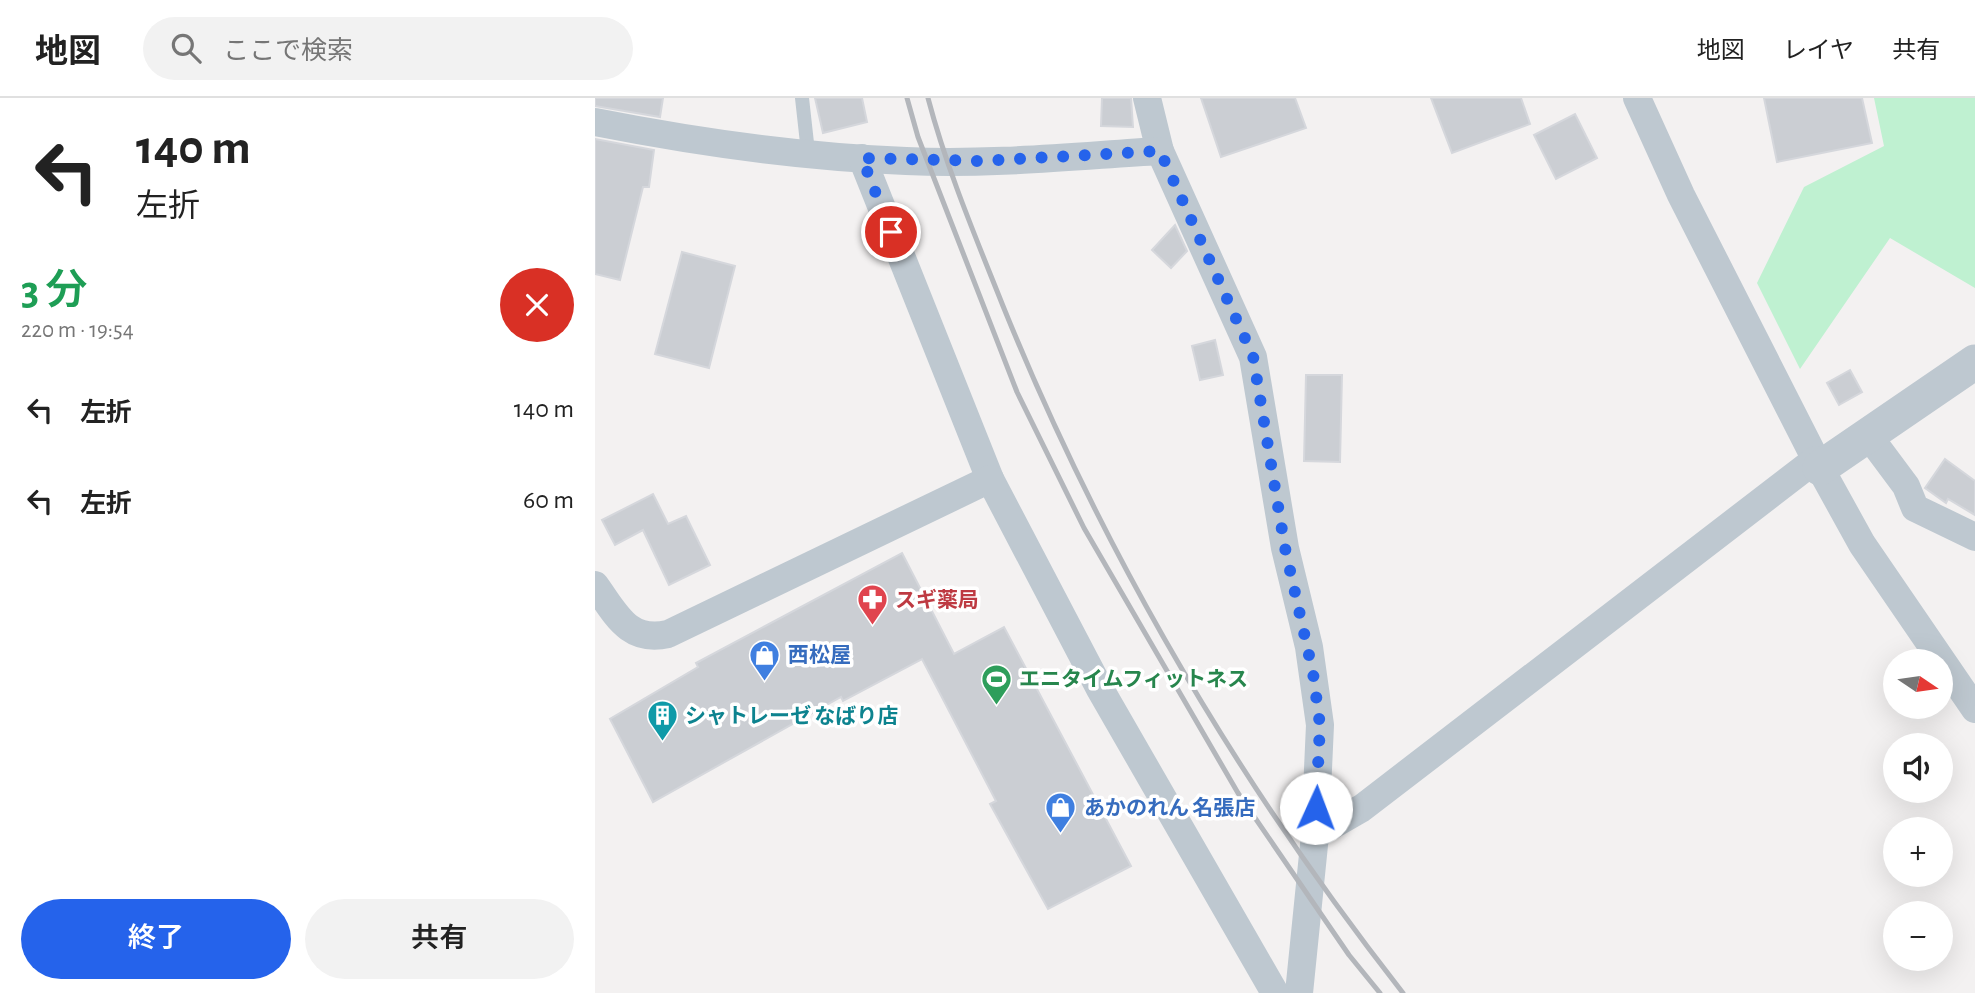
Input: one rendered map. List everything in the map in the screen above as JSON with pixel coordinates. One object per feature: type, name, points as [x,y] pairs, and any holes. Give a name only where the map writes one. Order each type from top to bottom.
[{"type":"street","points":[[1147,98],[1160,151],[1253,356],[1285,548],[1309,647],[1320,725],[1315,835],[1288,991]]},
{"type":"street","points":[[1637,98],[1681,195],[1818,464],[1862,544],[1975,709]]},
{"type":"street","points":[[595,122],[668,136],[862,158],[981,161],[1160,151]]},
{"type":"street","points":[[862,158],[990,479],[1100,689],[1288,991]]},
{"type":"street","points":[[1315,835],[1362,808],[1818,464],[1868,435],[1975,362]]},
{"type":"street","points":[[1868,435],[1906,486],[1915,508],[1975,537]]},
{"type":"street","points":[[595,585],[625,626],[649,638],[668,634],[990,479]]},
{"type":"lane","points":[[802,98],[808,152]]},
{"type":"green space","points":[[1874,98],[1975,98],[1975,288],[1890,238],[1800,369],[1757,283],[1804,187],[1884,146]]},
{"type":"building","points":[[595,98],[663,98],[660,117],[595,106]]},
{"type":"building","points":[[815,98],[862,98],[867,122],[823,133]]},
{"type":"building","points":[[1102,98],[1131,98],[1133,127],[1101,126]]},
{"type":"building","points":[[1201,98],[1295,98],[1306,128],[1221,157]]},
{"type":"building","points":[[1431,98],[1521,98],[1530,124],[1452,153]]},
{"type":"building","points":[[1764,98],[1862,98],[1872,143],[1777,162]]},
{"type":"building","points":[[1575,114],[1597,158],[1556,179],[1534,135]]},
{"type":"building","points":[[595,139],[654,150],[649,187],[643,187],[620,280],[595,274]]},
{"type":"building","points":[[1175,225],[1187,251],[1171,268],[1152,250]]},
{"type":"building","points":[[682,252],[735,266],[709,368],[655,354]]},
{"type":"building","points":[[1215,340],[1223,375],[1200,380],[1192,346]]},
{"type":"building","points":[[1850,370],[1862,392],[1839,405],[1827,383]]},
{"type":"building","points":[[1306,375],[1342,375],[1340,462],[1304,461]]},
{"type":"building","points":[[1945,459],[1975,481],[1975,515],[1948,499],[1946,503],[1925,488]]},
{"type":"building","points":[[653,494],[668,524],[686,516],[710,565],[669,585],[643,530],[615,545],[602,520]]},
{"type":"building","points":[[902,553],[954,654],[1004,627],[1131,866],[1048,909],[990,804],[996,801],[922,659],[843,701],[841,697],[653,802],[610,719],[698,667],[696,663]]},
{"type":"railway","points":[[907,98],[918,137],[1017,392],[1084,528],[1238,793],[1349,955],[1380,993]]},
{"type":"railway","points":[[928,98],[953,178],[1003,306],[1042,398],[1130,577],[1179,664],[1285,832],[1403,993]]},
{"type":"place","name":"スギ薬局","points":[[872,627]]},
{"type":"place","name":"西松屋","points":[[765,682]]},
{"type":"place","name":"エニタイムフィットネス","points":[[996,706]]},
{"type":"place","name":"シャトレーゼ なばり店","points":[[662,743]]},
{"type":"place","name":"あかのれん 名張店","points":[[1061,835]]},
{"type":"route","points":[[891,232],[862,158],[981,161],[1160,151],[1253,356],[1285,548],[1313,673],[1320,725],[1316,808]]}]
